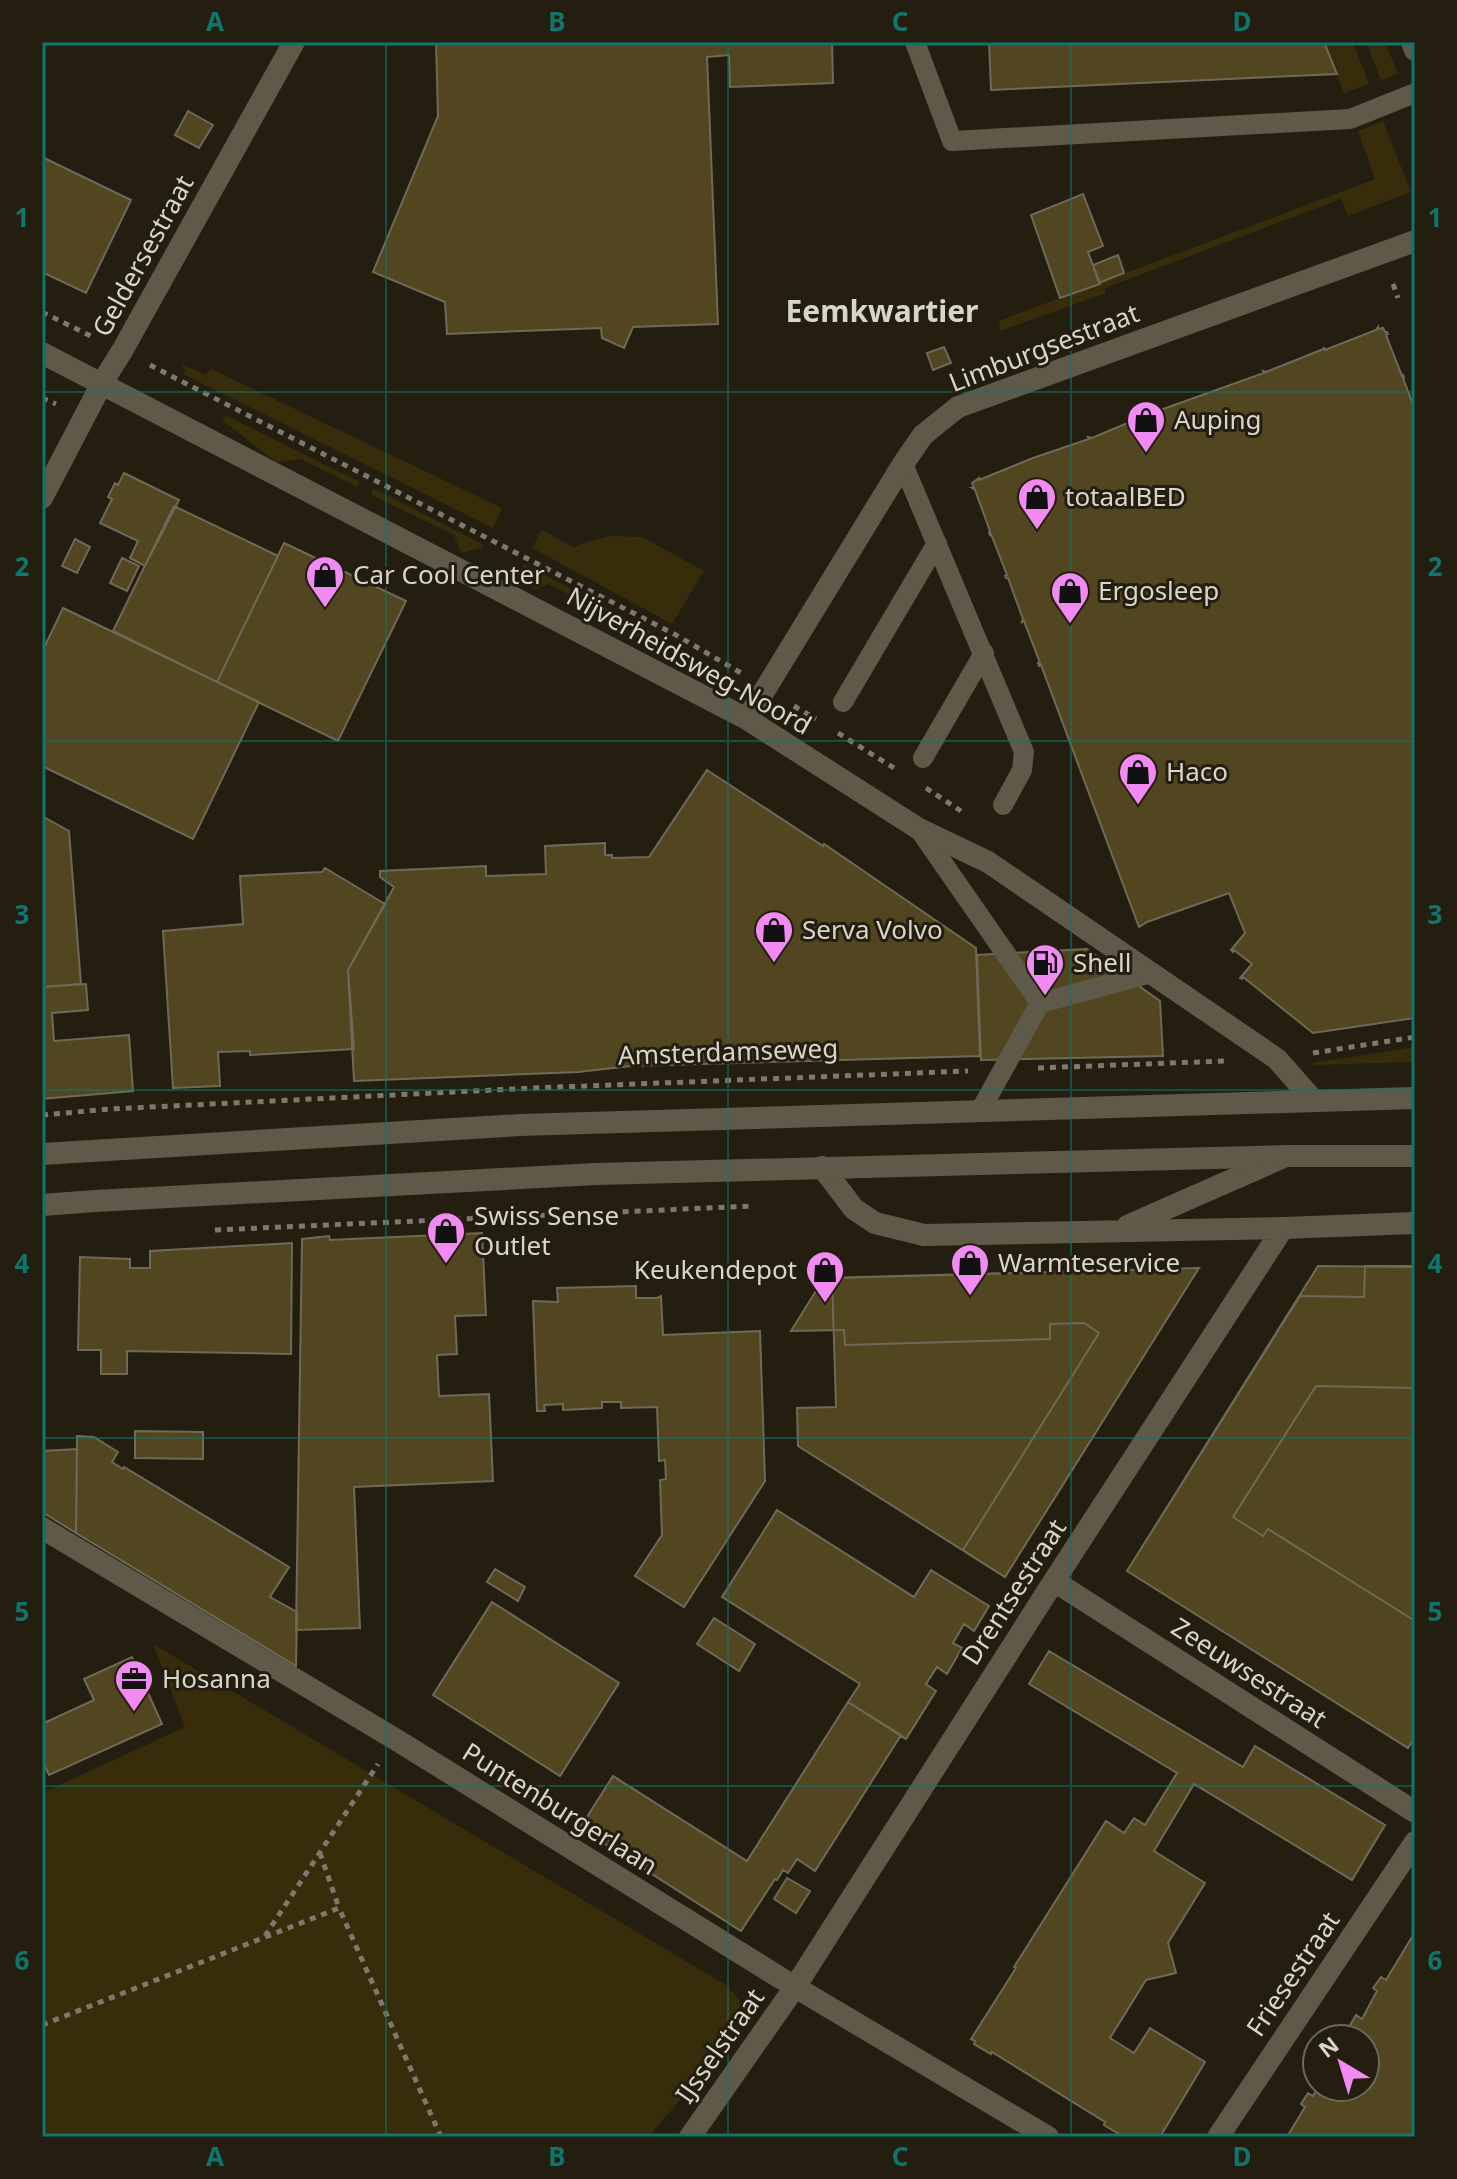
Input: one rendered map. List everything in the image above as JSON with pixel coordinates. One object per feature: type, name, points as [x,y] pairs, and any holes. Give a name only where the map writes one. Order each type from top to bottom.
[{"type":"street","name":"Geldersestraat","points":[[42,498],[102,383],[294,42]]},
{"type":"street","points":[[1412,42],[1415,50]]},
{"type":"street","name":"Limburgsestraat","points":[[747,719],[903,464],[923,435],[958,407],[1415,241]]},
{"type":"street","name":"Nijverheidsweg-Noord","points":[[42,353],[747,719],[919,829],[988,862],[1277,1059],[1314,1101]]},
{"type":"street","points":[[42,1154],[520,1125],[1415,1098]]},
{"type":"street","points":[[1115,1231],[1287,1156]]},
{"type":"street","points":[[42,1205],[596,1174],[1287,1156],[1415,1156]]},
{"type":"street","points":[[822,1167],[854,1209],[875,1223],[924,1235],[1415,1223]]},
{"type":"street","name":"Drentsestraat","points":[[795,1987],[1283,1228]]},
{"type":"street","name":"Puntenburgerlaan","points":[[42,1528],[395,1739],[795,1987],[1048,2137]]},
{"type":"street","name":"Zeeuwsestraat","points":[[1054,1581],[1415,1812]]},
{"type":"street","name":"Friesestraat","points":[[1218,2137],[1415,1842]]},
{"type":"street","name":"IJsselstraat","points":[[690,2137],[795,1987]]},
{"type":"lane","points":[[915,42],[952,141],[1350,119],[1415,93]]},
{"type":"lane","points":[[903,464],[1024,752],[1022,770],[1003,805]]},
{"type":"lane","points":[[843,702],[937,543]]},
{"type":"lane","points":[[923,758],[984,653]]},
{"type":"lane","points":[[919,829],[1040,1003]]},
{"type":"lane","points":[[980,1111],[1040,1003],[1151,973]]},
{"type":"path","name":"Amsterdamseweg","points":[[42,1115],[1006,1064],[1277,1059],[1415,1037]]},
{"type":"path","points":[[201,1231],[757,1205]]},
{"type":"path","points":[[264,1937],[395,1739]]},
{"type":"path","points":[[320,1853],[339,1908],[441,2137]]},
{"type":"path","points":[[42,2025],[339,1908]]},
{"type":"shaded area","points":[[1324,42],[1353,42],[1369,84],[1344,93]]},
{"type":"shaded area","points":[[1366,42],[1385,42],[1398,74],[1381,80]]},
{"type":"shaded area","points":[[1383,121],[1411,192],[1348,216],[1341,199],[1105,288],[1106,293],[1000,331],[999,321],[1375,179],[1358,131]]},
{"type":"shaded area","points":[[181,364],[206,375],[211,369],[502,508],[493,528],[183,374],[185,370]]},
{"type":"shaded area","points":[[227,416],[358,481],[359,485],[301,459],[278,462],[272,459],[223,421],[223,417]]},
{"type":"shaded area","points":[[375,489],[484,545],[461,553],[454,535],[372,495]]},
{"type":"shaded area","points":[[542,530],[574,548],[611,536],[642,537],[704,571],[672,624],[532,548]]},
{"type":"shaded area","points":[[524,564],[663,638],[639,646],[634,629],[549,584],[534,590]]},
{"type":"shaded area","points":[[1415,1047],[1415,1062],[1313,1063]]},
{"type":"shaded area","points":[[153,1644],[726,1985],[740,2000],[740,2014],[682,2098],[648,2137],[42,2137],[42,1793],[185,1727]]},
{"type":"building","points":[[436,42],[832,42],[833,83],[730,87],[729,55],[707,57],[718,324],[633,327],[624,348],[602,338],[601,328],[447,334],[445,302],[373,272],[438,116]]},
{"type":"building","points":[[989,42],[1324,42],[1337,74],[991,90]]},
{"type":"building","points":[[188,111],[213,125],[199,148],[175,135]]},
{"type":"building","points":[[42,157],[131,200],[86,293],[42,272]]},
{"type":"building","points":[[1083,194],[1103,246],[1088,252],[1100,284],[1060,298],[1031,215]]},
{"type":"building","points":[[1118,255],[1124,273],[1099,283],[1093,265]]},
{"type":"building","points":[[1378,327],[1388,334],[1415,410],[1415,1018],[1313,1033],[1243,977],[1240,978],[1252,964],[1231,950],[1245,933],[1229,893],[1139,927],[972,483],[1325,350]]},
{"type":"building","points":[[944,347],[951,363],[933,370],[927,353]]},
{"type":"building","points":[[124,473],[179,500],[145,566],[130,558],[138,541],[100,523],[112,499],[108,497]]},
{"type":"building","points":[[174,506],[278,556],[217,682],[113,631]]},
{"type":"building","points":[[75,539],[90,547],[77,573],[62,566]]},
{"type":"building","points":[[284,543],[406,601],[338,741],[217,682]]},
{"type":"building","points":[[122,558],[139,566],[127,591],[110,583]]},
{"type":"building","points":[[63,608],[259,702],[193,839],[42,766],[42,652]]},
{"type":"building","points":[[707,770],[824,844],[976,948],[980,1056],[631,1066],[578,1072],[354,1081],[348,970],[394,887],[380,877],[380,871],[486,866],[486,876],[546,874],[545,846],[605,843],[605,855],[612,855],[612,858],[649,857]]},
{"type":"building","points":[[42,816],[69,831],[81,984],[42,987]]},
{"type":"building","points":[[325,868],[385,904],[348,970],[354,1049],[250,1055],[250,1051],[218,1052],[220,1086],[173,1088],[163,931],[243,924],[240,876],[322,872]]},
{"type":"building","points":[[1087,949],[1160,1001],[1163,1056],[981,1060],[977,955]]},
{"type":"building","points":[[86,984],[88,1010],[52,1013],[54,1041],[129,1035],[133,1091],[42,1099],[42,987]]},
{"type":"building","points":[[482,1233],[486,1315],[455,1316],[457,1354],[437,1355],[439,1396],[489,1394],[493,1481],[354,1487],[360,1628],[296,1630],[302,1239]]},
{"type":"building","points":[[292,1243],[291,1354],[127,1351],[127,1374],[101,1374],[101,1350],[78,1350],[80,1257],[130,1259],[130,1268],[150,1268],[150,1251]]},
{"type":"building","points":[[1318,1266],[1415,1267],[1415,1388],[1316,1386],[1233,1517],[1263,1536],[1268,1529],[1415,1621],[1415,1737],[1408,1748],[1127,1571]]},
{"type":"building","points":[[1365,1266],[1415,1266],[1415,1737],[1408,1748],[1127,1571],[1300,1296],[1364,1297]]},
{"type":"building","points":[[1199,1268],[1005,1577],[963,1550],[1099,1333],[1084,1323],[1050,1324],[1050,1339],[845,1345],[844,1330],[791,1331],[824,1278]]},
{"type":"building","points":[[1199,1268],[1005,1577],[798,1446],[797,1408],[836,1407],[832,1278]]},
{"type":"building","points":[[636,1286],[636,1298],[661,1296],[663,1335],[760,1331],[765,1481],[684,1607],[635,1576],[662,1535],[660,1480],[666,1479],[665,1460],[659,1461],[657,1407],[621,1408],[621,1402],[602,1402],[602,1408],[563,1410],[563,1404],[544,1405],[545,1411],[537,1411],[533,1301],[558,1302],[557,1288]]},
{"type":"building","points":[[135,1431],[203,1432],[203,1459],[135,1458]]},
{"type":"building","points":[[77,1436],[94,1437],[118,1452],[112,1462],[289,1567],[270,1597],[297,1612],[296,1666],[76,1533]]},
{"type":"building","points":[[77,1449],[76,1533],[42,1512],[42,1451]]},
{"type":"building","points":[[777,1510],[914,1597],[931,1570],[989,1606],[974,1631],[964,1624],[953,1643],[962,1648],[947,1674],[937,1667],[926,1684],[936,1691],[906,1739],[848,1702],[860,1684],[722,1597]]},
{"type":"building","points":[[495,1569],[525,1587],[518,1601],[487,1582]]},
{"type":"building","points":[[492,1602],[619,1683],[560,1776],[433,1695]]},
{"type":"building","points":[[714,1618],[755,1644],[739,1671],[697,1644]]},
{"type":"building","points":[[1049,1651],[1243,1767],[1255,1746],[1385,1825],[1352,1880],[1194,1784],[1154,1851],[1205,1883],[1168,1943],[1176,1973],[1146,1980],[1110,2038],[1134,2053],[1150,2028],[1205,2062],[1160,2137],[1124,2137],[1104,2125],[1105,2122],[974,2044],[975,2041],[971,2039],[1106,1821],[1124,1833],[1134,1818],[1145,1825],[1177,1773],[1029,1684]]},
{"type":"building","points":[[132,1657],[162,1724],[49,1775],[42,1760],[42,1724],[94,1700],[84,1679]]},
{"type":"building","points":[[848,1702],[901,1735],[815,1871],[797,1859],[788,1873],[783,1870],[741,1931],[580,1828],[613,1776],[747,1861]]},
{"type":"building","points":[[787,1878],[810,1891],[796,1913],[774,1899]]},
{"type":"building","points":[[1415,1932],[1415,2137],[1287,2137],[1305,2107],[1302,2103],[1381,2103],[1381,2023],[1351,2023],[1356,2015],[1362,2019],[1377,1991],[1373,1988],[1381,1977],[1386,1980]]},
{"type":"place","name":"Auping","points":[[1146,454]]},
{"type":"place","name":"totaalBED","points":[[1037,531]]},
{"type":"place","name":"Car Cool Center","points":[[325,609]]},
{"type":"place","name":"Ergosleep","points":[[1070,625]]},
{"type":"place","name":"Haco","points":[[1138,806]]},
{"type":"place","name":"Serva Volvo","points":[[774,964]]},
{"type":"place","name":"Shell","points":[[1045,997]]},
{"type":"place","name":"Swiss Sense Outlet","points":[[446,1265]]},
{"type":"place","name":"Warmteservice","points":[[970,1297]]},
{"type":"place","name":"Keukendepot","points":[[825,1304]]},
{"type":"place","name":"Hosanna","points":[[134,1713]]},
{"type":"district","name":"Eemkwartier","points":[[882,312]]}]
